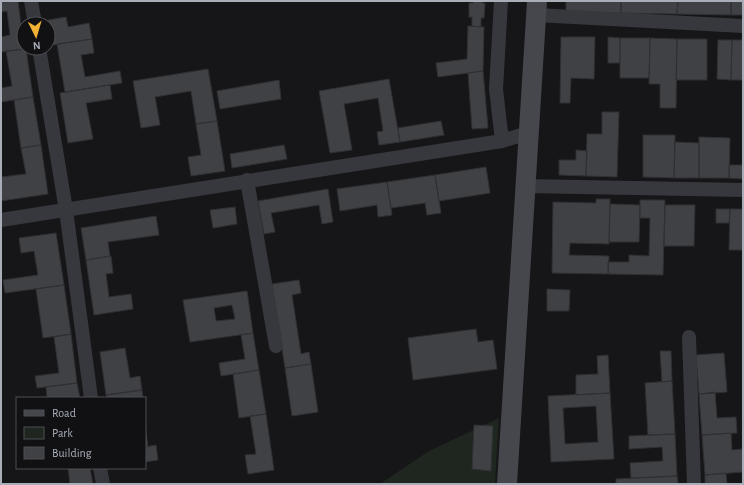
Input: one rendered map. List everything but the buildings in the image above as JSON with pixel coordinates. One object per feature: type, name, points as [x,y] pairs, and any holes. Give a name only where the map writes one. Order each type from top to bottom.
[{"type":"street","points":[[31,1],[34,16]]},
{"type":"street","points":[[501,1],[496,89],[502,141]]},
{"type":"street","points":[[508,484],[536,8],[743,26]]},
{"type":"street","points":[[40,56],[66,210],[91,397]]},
{"type":"street","points":[[1,220],[502,141],[528,133]]},
{"type":"street","points":[[247,180],[276,346]]},
{"type":"street","points":[[525,186],[743,190]]},
{"type":"street","points":[[689,337],[694,484]]},
{"type":"street","points":[[100,469],[102,484]]},
{"type":"green space","points":[[499,418],[495,484],[380,484],[429,451]]}]
